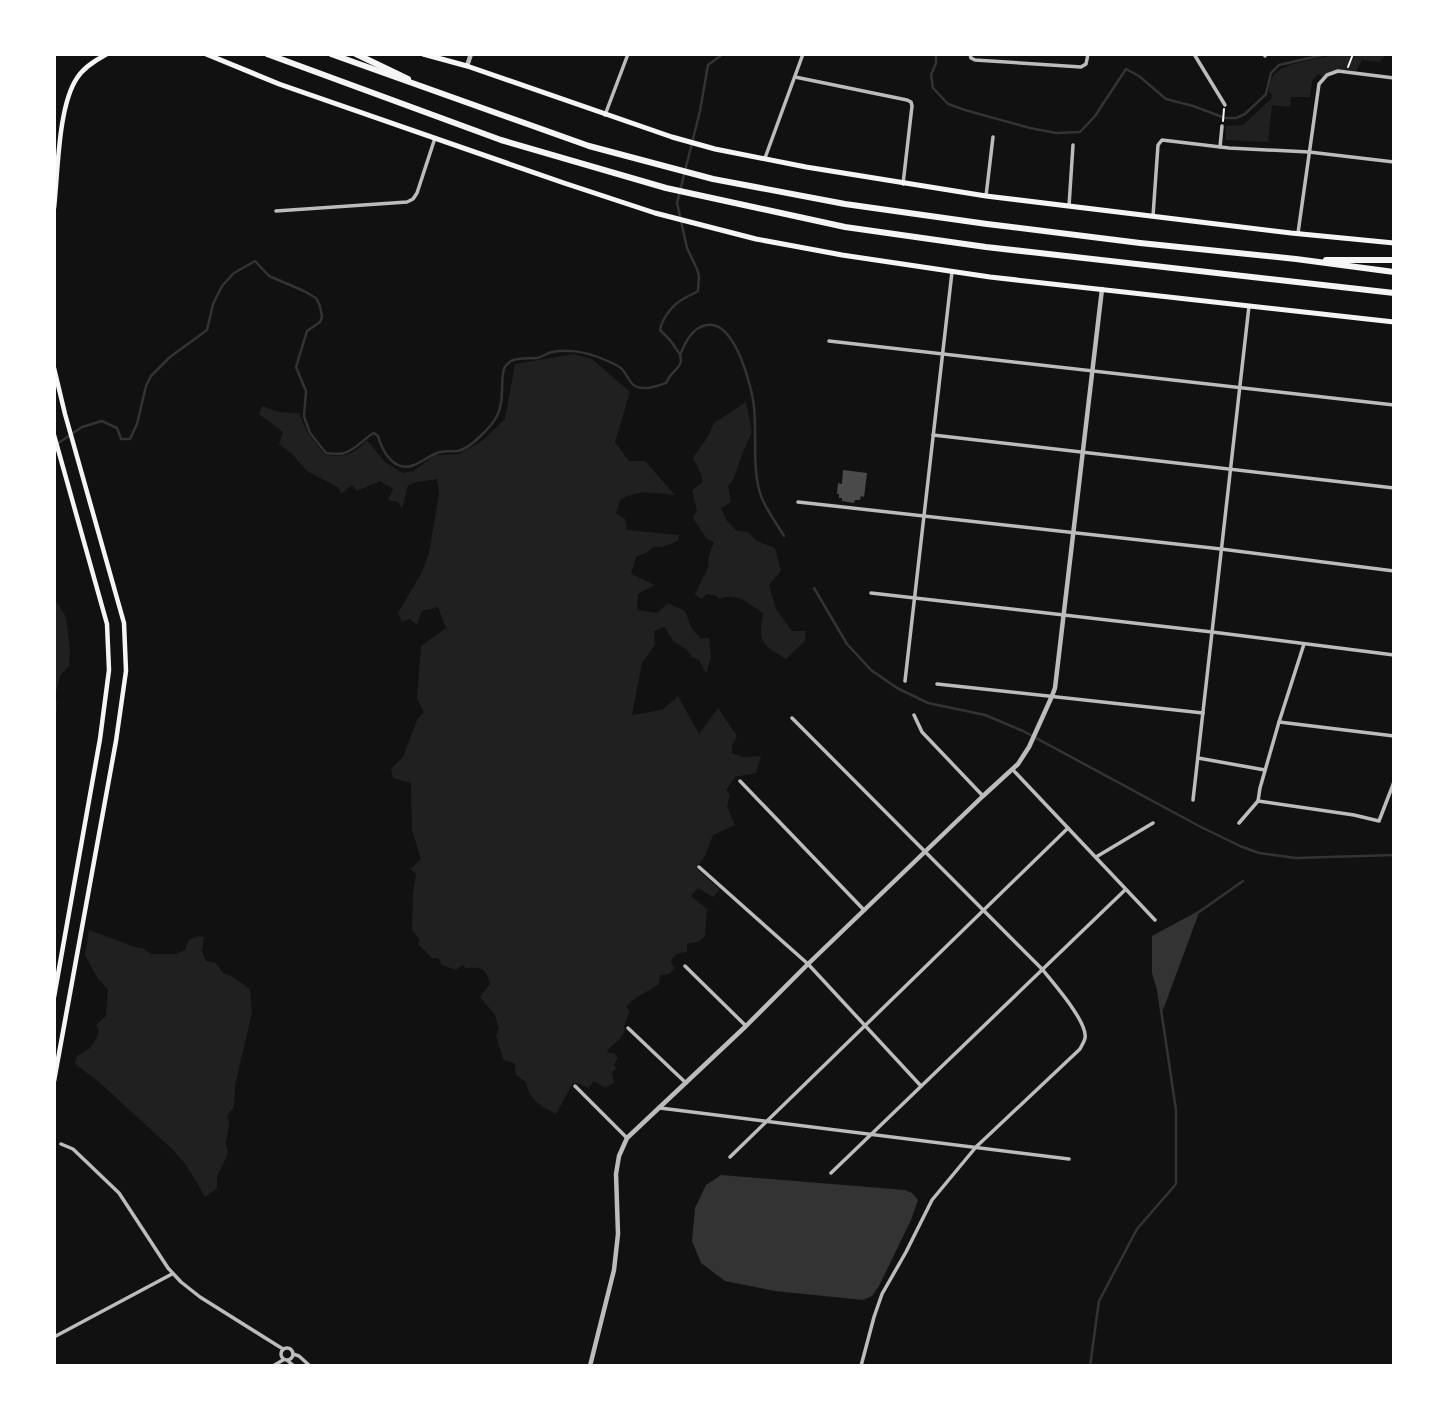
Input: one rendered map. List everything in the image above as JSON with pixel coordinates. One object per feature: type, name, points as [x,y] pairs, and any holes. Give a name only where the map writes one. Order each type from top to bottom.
[{"type":"highway","points":[[267,54],[500,140],[666,188],[845,227],[986,247],[1394,293]]},
{"type":"highway","points":[[331,54],[589,146],[713,179],[845,204],[987,224],[1394,272]]},
{"type":"highway","points":[[356,54],[445,96]]},
{"type":"highway","points":[[1296,259],[1394,260]]},
{"type":"main road","points":[[92,54],[92,63]]},
{"type":"main road","points":[[54,208],[63,114],[68,95],[77,76],[107,54]]},
{"type":"main road","points":[[206,54],[279,84],[655,214],[714,229],[842,255],[952,272],[1394,322]]},
{"type":"main road","points":[[423,54],[467,66],[672,137],[715,149],[843,174],[986,196],[1394,243]]},
{"type":"main road","points":[[54,368],[124,623],[126,671],[116,741],[54,1081]]},
{"type":"main road","points":[[54,435],[107,624],[109,670],[100,739],[54,997]]},
{"type":"street","points":[[467,66],[471,54]]},
{"type":"street","points":[[605,115],[628,54]]},
{"type":"street","points":[[765,158],[803,54]]},
{"type":"street","points":[[970,56],[975,60],[1080,67],[1084,66],[1088,54]]},
{"type":"street","points":[[1194,54],[1225,105]]},
{"type":"street","points":[[1298,233],[1319,84],[1327,75],[1338,71],[1394,78]]},
{"type":"street","points":[[795,77],[909,100],[912,106],[903,184]]},
{"type":"street","points":[[1220,147],[1222,126]]},
{"type":"street","points":[[986,196],[993,137]]},
{"type":"street","points":[[276,211],[407,202],[417,193],[435,138]]},
{"type":"street","points":[[1153,216],[1158,145],[1164,140],[1394,162]]},
{"type":"street","points":[[1069,206],[1073,145]]},
{"type":"street","points":[[905,681],[952,272]]},
{"type":"street","points":[[590,1366],[614,1270],[618,1234],[616,1174],[619,1156],[627,1138],[1013,770],[1029,747],[1052,696],[1102,289]]},
{"type":"street","points":[[1193,800],[1249,306]]},
{"type":"street","points":[[829,341],[1394,405]]},
{"type":"street","points":[[933,435],[1394,488]]},
{"type":"street","points":[[798,502],[1394,571]]},
{"type":"street","points":[[871,593],[1394,655]]},
{"type":"street","points":[[1239,823],[1258,801],[1304,644]]},
{"type":"street","points":[[937,684],[1203,713]]},
{"type":"street","points":[[914,715],[922,732],[983,796]]},
{"type":"street","points":[[792,718],[1042,970],[1069,1003],[1084,1030],[1085,1039],[1080,1049],[976,1147],[932,1200],[882,1294],[861,1366]]},
{"type":"street","points":[[1279,722],[1394,736]]},
{"type":"street","points":[[1198,758],[1265,770]]},
{"type":"street","points":[[1013,770],[1154,920]]},
{"type":"street","points":[[740,781],[864,910]]},
{"type":"street","points":[[1258,801],[1379,821],[1394,782]]},
{"type":"street","points":[[1096,857],[1153,823]]},
{"type":"street","points":[[730,1157],[1068,828]]},
{"type":"street","points":[[699,867],[808,964],[921,1086]]},
{"type":"street","points":[[831,1173],[1125,890]]},
{"type":"street","points":[[685,966],[746,1026]]},
{"type":"street","points":[[628,1028],[686,1083]]},
{"type":"street","points":[[575,1086],[627,1138]]},
{"type":"street","points":[[660,1108],[1069,1159]]},
{"type":"street","points":[[61,1144],[73,1149],[119,1193],[172,1274],[200,1297],[283,1349],[290,1349],[310,1366]]},
{"type":"street","points":[[54,1337],[172,1274]]},
{"type":"street","points":[[283,1349],[281,1354],[294,1366]]},
{"type":"street","points":[[273,1366],[291,1359],[293,1354]]},
{"type":"path","points":[[1350,63],[1353,54]]},
{"type":"path","points":[[1222,126],[1225,105]]},
{"type":"shaded area","points":[[1348,54],[1352,58],[1354,54],[1387,54],[1380,62],[1362,60],[1356,71],[1338,69],[1322,77],[1318,74],[1312,81],[1310,97],[1291,97],[1290,107],[1272,105],[1268,142],[1226,140],[1226,126],[1243,125],[1272,98],[1269,92],[1270,83],[1278,71],[1298,63]]},
{"type":"shaded area","points":[[574,354],[592,359],[630,392],[615,442],[629,461],[645,461],[675,495],[640,493],[620,500],[616,513],[625,519],[627,530],[679,535],[678,541],[654,547],[636,557],[631,574],[655,585],[638,594],[637,610],[657,613],[668,603],[685,611],[692,629],[701,639],[709,638],[711,658],[706,673],[699,660],[673,641],[665,627],[654,631],[655,645],[642,663],[632,715],[662,710],[678,696],[699,734],[718,708],[737,736],[732,753],[742,757],[761,756],[756,773],[735,777],[726,790],[730,794],[727,806],[735,825],[713,835],[705,856],[696,868],[720,890],[713,897],[698,888],[691,896],[707,909],[705,936],[698,942],[687,944],[687,952],[673,957],[671,963],[675,968],[669,974],[660,975],[659,984],[626,1007],[630,1011],[624,1026],[625,1031],[607,1050],[618,1058],[614,1064],[616,1069],[612,1072],[614,1083],[605,1088],[594,1081],[588,1088],[573,1083],[556,1114],[536,1102],[526,1082],[516,1075],[515,1064],[503,1059],[496,1036],[499,1029],[495,1015],[480,997],[490,984],[485,972],[480,968],[466,968],[462,965],[456,970],[442,965],[438,958],[432,958],[418,944],[420,940],[412,930],[416,874],[410,869],[421,859],[412,830],[411,783],[393,778],[391,769],[403,757],[417,720],[424,712],[417,699],[421,646],[446,628],[438,607],[422,611],[417,625],[410,619],[402,622],[398,613],[422,572],[429,553],[439,494],[437,479],[408,485],[402,509],[398,502],[388,500],[393,489],[380,481],[357,491],[352,485],[341,494],[339,488],[307,471],[279,444],[283,432],[259,414],[262,406],[278,412],[299,413],[308,434],[325,455],[348,454],[367,440],[385,462],[402,473],[413,471],[435,455],[459,454],[482,441],[505,419],[515,364]]},
{"type":"shaded area","points":[[746,402],[752,432],[734,478],[728,486],[731,502],[721,508],[727,521],[737,531],[748,532],[757,541],[775,548],[781,571],[769,585],[776,609],[792,631],[806,631],[805,641],[786,659],[770,649],[761,637],[763,613],[737,598],[720,599],[707,594],[701,599],[695,594],[708,568],[714,542],[707,539],[693,518],[697,510],[692,490],[703,482],[693,458],[714,423]]},
{"type":"shaded area","points":[[54,598],[66,617],[70,651],[69,666],[60,676],[55,696],[57,704],[54,743]]},
{"type":"shaded area","points":[[1200,910],[1163,1010],[1152,973],[1152,936]]},
{"type":"shaded area","points":[[89,930],[144,949],[151,954],[176,954],[185,950],[189,940],[198,936],[204,937],[202,952],[206,961],[216,963],[223,973],[250,989],[252,1013],[235,1085],[234,1107],[227,1116],[228,1154],[217,1176],[217,1188],[205,1197],[187,1166],[172,1149],[98,1081],[75,1064],[77,1056],[94,1043],[99,1031],[96,1025],[106,1016],[108,989],[98,979],[85,955]]},
{"type":"shaded area","points":[[721,1175],[905,1190],[918,1200],[911,1220],[872,1296],[863,1300],[775,1291],[725,1281],[701,1263],[692,1241],[695,1208],[706,1185]]},
{"type":"building","points":[[843,470],[867,473],[864,497],[861,496],[860,500],[855,500],[854,503],[842,501],[837,494],[838,483],[842,484]]},
{"type":"waterway","points":[[679,353],[660,330],[671,309],[698,291],[699,276],[687,248],[677,203],[700,111],[708,65],[723,54]]},
{"type":"waterway","points":[[936,54],[931,75],[933,88],[948,104],[1056,133],[1080,132],[1095,116],[1126,69],[1139,76],[1166,99],[1225,118],[1236,118],[1245,114],[1266,94],[1271,73],[1279,65],[1327,54]]},
{"type":"waterway","points":[[54,446],[82,427],[102,421],[117,428],[121,439],[130,439],[151,376],[170,357],[207,330],[213,304],[222,286],[234,273],[255,261],[269,276],[316,298],[320,306],[322,317],[320,322],[307,331],[296,367],[306,391],[304,416],[310,433],[326,453],[337,454],[352,449],[374,433],[390,459],[407,467],[434,454],[458,451],[469,446],[490,426],[501,404],[504,369],[511,361],[537,358],[552,352],[578,352],[618,366],[635,386],[650,388],[666,383],[680,364],[680,355],[694,331],[704,325],[717,326],[734,343],[746,371],[754,407],[755,461],[760,493],[784,536]]},
{"type":"waterway","points":[[814,588],[847,644],[871,670],[897,688],[928,703],[985,715],[1023,731],[1199,826],[1259,853],[1296,858],[1394,855]]},
{"type":"waterway","points":[[1199,912],[1243,881]]},
{"type":"waterway","points":[[1090,1366],[1099,1301],[1137,1229],[1176,1184],[1176,1110],[1158,989]]}]
